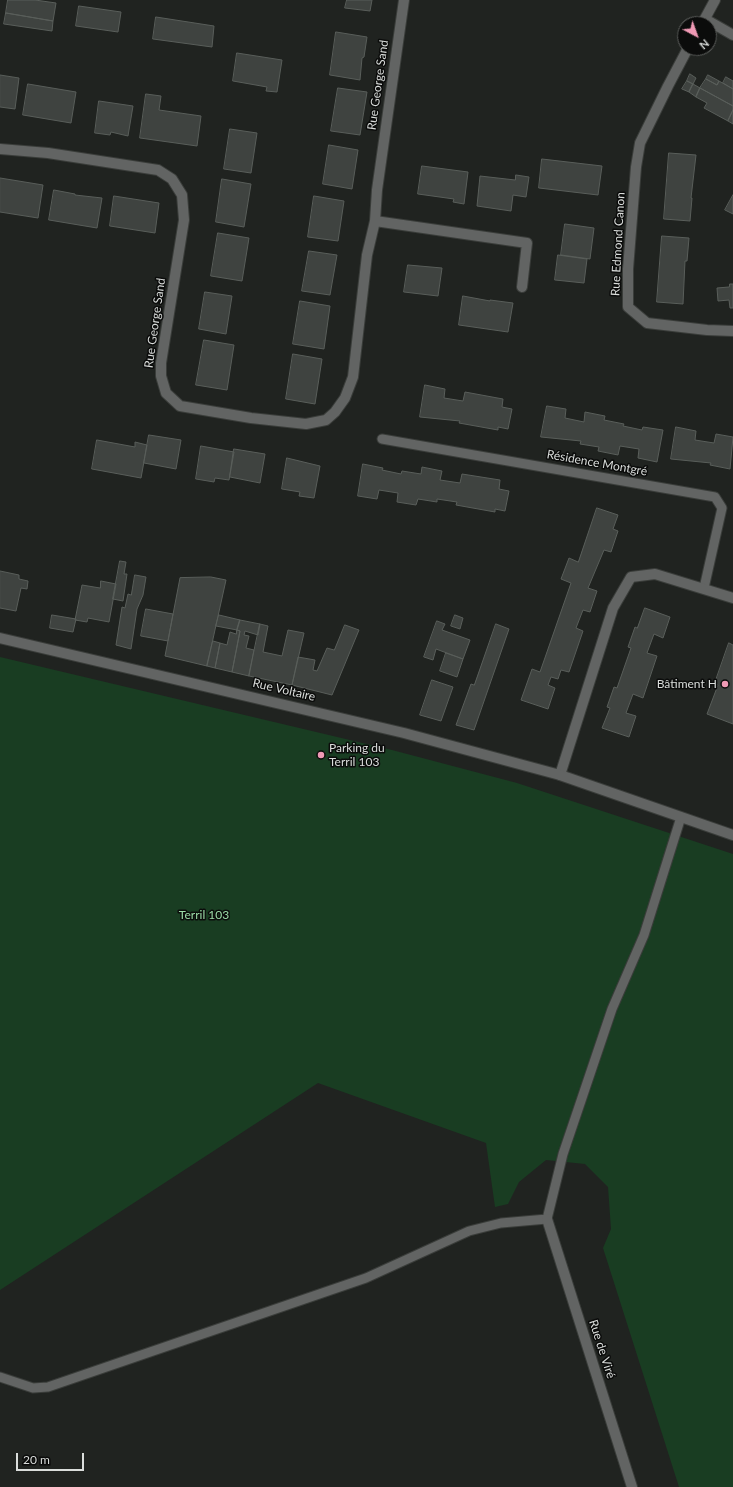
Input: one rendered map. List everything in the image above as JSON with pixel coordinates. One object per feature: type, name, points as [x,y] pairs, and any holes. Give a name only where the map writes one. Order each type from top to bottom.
[{"type":"street","name":"Rue George Sand","points":[[0,149],[48,153],[158,170],[172,179],[182,195],[184,220],[161,363],[161,376],[166,393],[180,406],[251,418],[306,424],[326,420],[335,412],[345,398],[353,377],[367,255],[375,221],[377,190],[404,0]]},
{"type":"street","points":[[706,16],[715,0]]},
{"type":"street","points":[[717,28],[733,35]]},
{"type":"street","name":"Rue Edmond Canon","points":[[684,56],[640,143],[636,167],[629,253],[628,307],[647,323],[707,330],[733,331]]},
{"type":"street","points":[[375,221],[527,243],[522,287]]},
{"type":"street","points":[[560,776],[613,608],[631,577],[655,574],[733,598]]},
{"type":"street","name":"Rue Voltaire","points":[[0,638],[396,731],[560,776],[733,834]]},
{"type":"street","name":"Rue de Viré","points":[[547,1219],[632,1487]]},
{"type":"lane","name":"Résidence Montgré","points":[[382,439],[715,497],[722,508],[704,588]]},
{"type":"lane","points":[[0,1377],[33,1388],[48,1387],[366,1278],[469,1231],[501,1222],[547,1219],[565,1146],[612,1009],[644,935],[681,817]]},
{"type":"green space","name":"Terril 103","points":[[0,657],[392,750],[517,783],[733,854],[733,1487],[679,1487],[603,1248],[611,1229],[608,1187],[585,1164],[546,1160],[519,1182],[508,1204],[495,1207],[486,1143],[318,1083],[0,1290]]},
{"type":"building","points":[[8,0],[35,0],[56,3],[53,21],[6,13]]},
{"type":"building","points":[[347,0],[372,0],[370,11],[345,8]]},
{"type":"building","points":[[79,6],[121,12],[118,32],[76,26]]},
{"type":"building","points":[[6,13],[53,21],[52,31],[4,24]]},
{"type":"building","points":[[156,17],[214,26],[212,47],[153,39]]},
{"type":"building","points":[[336,32],[367,37],[364,57],[362,58],[360,80],[330,75]]},
{"type":"building","points":[[237,53],[282,60],[277,92],[266,91],[267,87],[233,81]]},
{"type":"building","points":[[690,74],[696,78],[693,84],[687,81]]},
{"type":"building","points":[[0,75],[19,78],[15,109],[0,107]]},
{"type":"building","points":[[708,75],[719,81],[717,85],[706,79]]},
{"type":"building","points":[[726,77],[733,81],[733,89],[723,83]]},
{"type":"building","points":[[706,79],[717,85],[719,81],[733,89],[733,106],[700,88]]},
{"type":"building","points":[[687,81],[693,84],[689,92],[682,89]]},
{"type":"building","points":[[28,84],[76,92],[71,123],[23,115]]},
{"type":"building","points":[[693,84],[700,88],[696,97],[689,92]]},
{"type":"building","points":[[338,88],[367,92],[360,135],[331,131]]},
{"type":"building","points":[[700,88],[733,106],[733,110],[728,121],[704,108],[707,103],[696,97]]},
{"type":"building","points":[[146,94],[161,96],[159,110],[201,116],[197,146],[140,138]]},
{"type":"building","points":[[99,101],[133,106],[128,136],[111,132],[110,135],[95,133]]},
{"type":"building","points":[[733,110],[733,124],[728,121]]},
{"type":"building","points":[[230,129],[257,133],[251,173],[224,169]]},
{"type":"building","points":[[329,145],[358,150],[352,189],[323,184]]},
{"type":"building","points":[[669,153],[696,155],[690,221],[664,219]]},
{"type":"building","points":[[542,159],[602,166],[598,195],[539,188]]},
{"type":"building","points":[[422,166],[468,172],[464,204],[453,202],[454,199],[418,194]]},
{"type":"building","points":[[516,175],[529,177],[526,197],[513,195],[511,211],[477,206],[480,176],[515,180]]},
{"type":"building","points":[[0,178],[43,185],[38,218],[0,212]]},
{"type":"building","points":[[222,179],[251,184],[244,227],[216,222]]},
{"type":"building","points":[[54,190],[75,195],[102,198],[97,228],[49,220]]},
{"type":"building","points":[[733,195],[733,214],[725,210]]},
{"type":"building","points":[[114,196],[159,203],[155,233],[110,226]]},
{"type":"building","points":[[314,196],[344,201],[338,241],[308,237]]},
{"type":"building","points":[[565,224],[594,228],[590,259],[561,255]]},
{"type":"building","points":[[218,233],[249,238],[242,281],[211,276]]},
{"type":"building","points":[[662,236],[689,238],[687,261],[685,261],[683,304],[657,302]]},
{"type":"building","points":[[309,251],[337,255],[330,295],[302,291]]},
{"type":"building","points":[[558,255],[587,259],[584,283],[555,280]]},
{"type":"building","points":[[408,265],[442,268],[438,296],[404,292]]},
{"type":"building","points":[[730,284],[733,284],[733,308],[730,308],[729,300],[718,301],[717,288],[729,287]]},
{"type":"building","points":[[205,292],[232,296],[226,334],[199,329]]},
{"type":"building","points":[[463,296],[490,301],[513,303],[508,332],[459,325]]},
{"type":"building","points":[[300,301],[330,306],[324,349],[293,344]]},
{"type":"building","points":[[204,340],[234,345],[227,390],[196,385]]},
{"type":"building","points":[[293,354],[322,359],[315,404],[286,399]]},
{"type":"building","points":[[425,385],[445,389],[444,398],[463,401],[465,392],[503,399],[502,407],[512,409],[508,429],[498,427],[498,430],[459,423],[460,421],[420,417]]},
{"type":"building","points":[[547,406],[566,409],[565,418],[584,422],[585,412],[605,416],[604,420],[624,424],[623,426],[642,430],[643,427],[663,430],[657,462],[638,458],[639,449],[620,446],[618,455],[598,451],[599,447],[580,444],[581,441],[541,437]]},
{"type":"building","points":[[676,427],[696,431],[695,440],[714,443],[716,434],[733,437],[730,469],[710,465],[711,463],[671,459]]},
{"type":"building","points":[[149,435],[181,440],[176,469],[144,463]]},
{"type":"building","points":[[97,440],[135,447],[135,442],[147,445],[141,478],[92,469]]},
{"type":"building","points":[[201,446],[234,452],[229,480],[215,478],[214,482],[196,479]]},
{"type":"building","points":[[234,449],[265,454],[260,483],[230,477]]},
{"type":"building","points":[[287,458],[320,466],[314,498],[299,496],[300,492],[282,489]]},
{"type":"building","points":[[363,464],[383,468],[382,470],[401,474],[402,471],[421,474],[422,467],[442,471],[440,480],[460,483],[462,474],[500,480],[499,489],[509,491],[505,511],[495,509],[495,512],[456,505],[457,502],[437,499],[437,502],[418,499],[416,505],[397,502],[398,493],[379,490],[377,499],[358,496]]},
{"type":"building","points":[[597,508],[618,515],[613,529],[618,531],[611,552],[604,550],[588,588],[597,591],[590,612],[583,610],[576,628],[583,631],[569,672],[561,670],[558,679],[551,677],[548,685],[555,688],[548,709],[521,700],[532,669],[540,672],[571,583],[561,579],[569,558],[578,562]]},
{"type":"building","points":[[120,561],[126,562],[124,574],[127,574],[123,601],[113,599]]},
{"type":"building","points":[[0,571],[19,575],[19,579],[28,581],[27,589],[21,588],[16,611],[0,608]]},
{"type":"building","points":[[135,575],[146,577],[143,595],[137,609],[131,649],[116,645],[122,607],[125,608],[128,594],[131,595]]},
{"type":"building","points":[[211,577],[226,580],[207,666],[165,656],[180,578]]},
{"type":"building","points":[[101,581],[116,584],[109,622],[88,618],[87,622],[75,620],[82,585],[100,588]]},
{"type":"building","points":[[645,608],[670,617],[663,638],[654,634],[647,653],[657,656],[643,698],[633,694],[626,713],[636,716],[629,737],[602,728],[610,708],[607,707],[614,687],[617,688],[631,648],[628,647],[635,627],[637,628]]},
{"type":"building","points":[[146,609],[173,614],[168,641],[141,636]]},
{"type":"building","points":[[52,615],[76,619],[73,632],[50,628]]},
{"type":"building","points":[[219,615],[240,620],[237,630],[216,626]]},
{"type":"building","points":[[455,615],[463,618],[460,629],[451,626]]},
{"type":"building","points":[[240,620],[260,624],[258,635],[245,631],[244,635],[249,636],[246,648],[254,650],[249,676],[232,672],[240,631],[237,630]]},
{"type":"building","points":[[437,621],[445,624],[442,630],[470,640],[463,659],[436,649],[433,660],[424,657]]},
{"type":"building","points":[[260,624],[268,626],[263,652],[282,656],[288,630],[304,633],[292,685],[249,676]]},
{"type":"building","points":[[496,624],[509,629],[474,730],[456,725],[471,684],[474,685]]},
{"type":"building","points":[[345,625],[359,630],[332,695],[292,685],[298,657],[315,660],[313,670],[317,671],[327,648],[334,650]]},
{"type":"building","points":[[237,630],[240,631],[232,672],[215,668],[220,643],[227,645],[230,632],[236,634]]},
{"type":"building","points":[[213,641],[220,643],[215,668],[207,666]]},
{"type":"building","name":"Bâtiment H","points":[[729,643],[733,645],[733,724],[707,714],[718,685],[715,683]]},
{"type":"building","points":[[446,653],[463,659],[457,677],[440,671]]},
{"type":"building","points":[[432,680],[453,687],[441,721],[420,715]]},
{"type":"place","name":"Bâtiment H","points":[[725,684]]},
{"type":"place","name":"Parking du Terril 103","points":[[321,755]]}]
